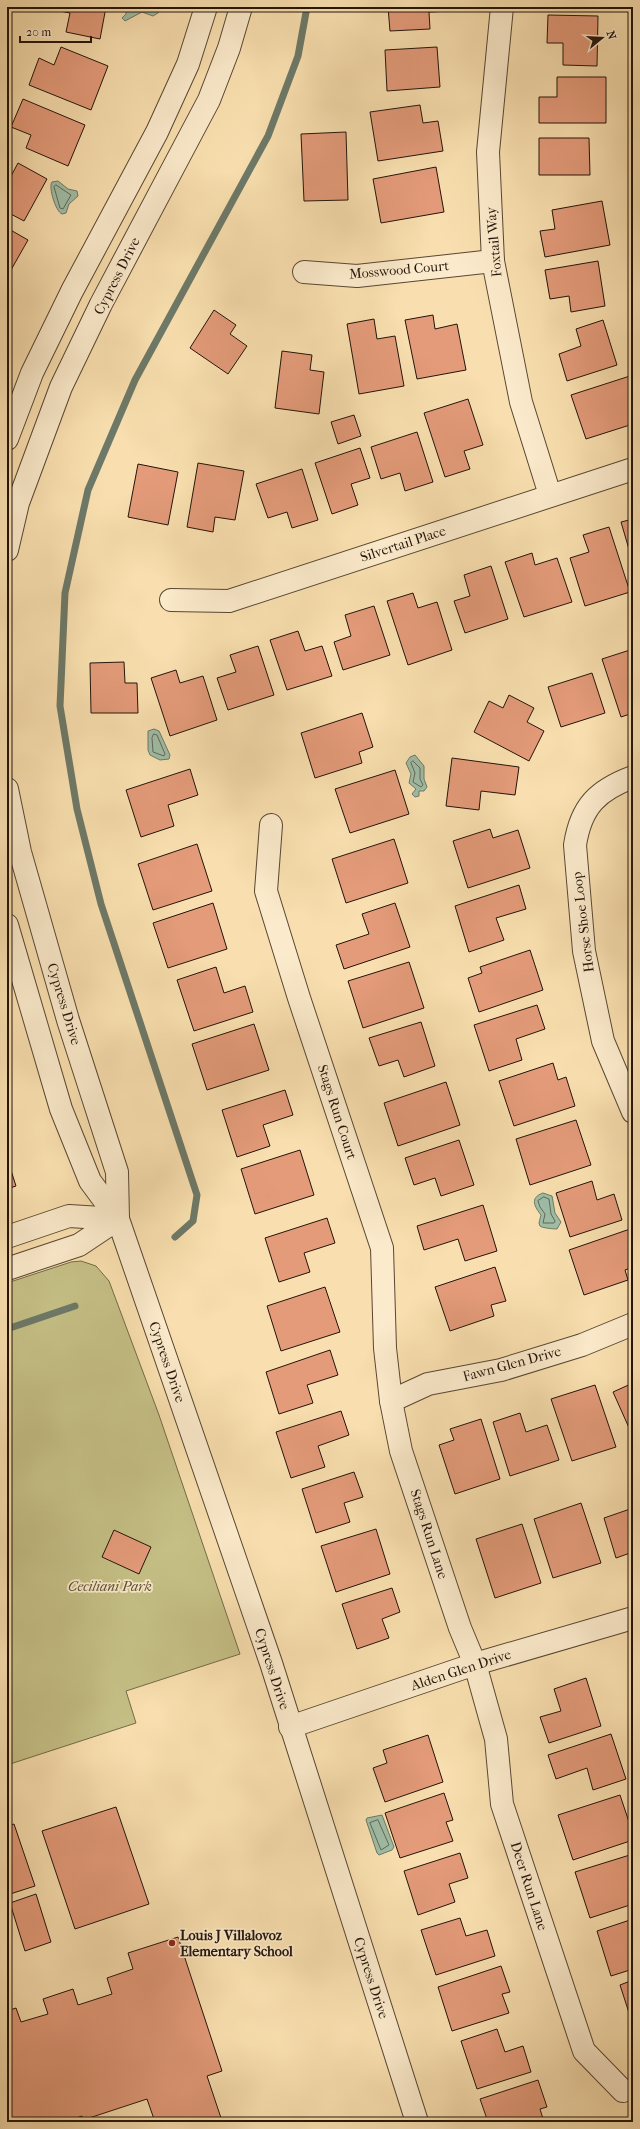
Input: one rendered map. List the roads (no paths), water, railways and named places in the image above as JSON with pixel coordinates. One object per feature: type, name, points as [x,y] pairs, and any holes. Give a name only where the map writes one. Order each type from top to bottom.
[{"type":"street","points":[[7,439],[32,373],[72,290],[157,132],[188,64],[206,7]]},
{"type":"street","name":"Cypress Drive","points":[[7,550],[18,503],[61,387],[101,304],[208,100],[229,48],[241,7]]},
{"type":"street","name":"Foxtail Way","points":[[502,7],[488,152],[493,261],[521,402],[550,495]]},
{"type":"street","name":"Mosswood Court","points":[[304,272],[357,276],[493,261]]},
{"type":"street","name":"Silvertail Place","points":[[171,600],[229,601],[633,469]]},
{"type":"street","name":"Horse Shoe Loop","points":[[633,777],[614,784],[590,802],[577,830],[575,845],[584,951],[603,1041],[633,1112]]},
{"type":"street","name":"Cypress Drive","points":[[7,789],[20,852],[63,1005],[117,1172],[118,1219]]},
{"type":"street","name":"Stags Run Court","points":[[271,825],[266,891],[299,998],[382,1248],[384,1345],[391,1401]]},
{"type":"street","name":"Cypress Drive","points":[[7,925],[61,1109],[90,1181],[118,1219],[271,1663],[290,1727],[417,2122]]},
{"type":"street","points":[[7,1237],[69,1216],[118,1219]]},
{"type":"street","points":[[7,1269],[79,1245],[118,1219]]},
{"type":"street","name":"Fawn Glen Drive","points":[[391,1401],[428,1384],[501,1370],[582,1345],[633,1324]]},
{"type":"street","name":"Stags Run Lane","points":[[391,1401],[401,1451],[460,1628],[475,1664]]},
{"type":"street","name":"Alden Glen Drive","points":[[290,1727],[475,1664],[633,1618]]},
{"type":"street","name":"Deer Run Lane","points":[[475,1664],[496,1739],[502,1804],[584,2051],[623,2092]]},
{"type":"water","points":[[126,7],[160,7],[158,13],[153,16],[142,12],[125,21],[122,18],[126,14]]},
{"type":"water","points":[[58,181],[68,189],[77,191],[78,196],[69,204],[66,213],[62,214],[57,209],[51,189],[52,182]]},
{"type":"water","points":[[154,729],[159,731],[170,755],[169,759],[160,760],[150,755],[148,750],[148,731]]},
{"type":"water","points":[[415,755],[424,766],[424,779],[427,787],[424,791],[419,791],[419,796],[415,797],[412,794],[416,789],[409,783],[411,774],[406,763],[410,757]]},
{"type":"water","points":[[543,1193],[552,1196],[555,1213],[561,1222],[557,1229],[540,1226],[539,1223],[541,1215],[534,1203],[536,1197]]},
{"type":"water","points":[[382,1815],[394,1847],[392,1850],[379,1855],[366,1820],[367,1818]]},
{"type":"waterway","points":[[175,1237],[193,1221],[197,1195],[101,904],[77,809],[60,706],[65,593],[88,490],[135,380],[268,136],[298,56],[307,7]]},
{"type":"waterway","points":[[7,1329],[75,1306]]},
{"type":"place","name":"Louis J Villalovoz Elementary School","points":[[172,1943]]},
{"type":"park label","name":"Ceciliani Park","points":[[110,1586]]}]
